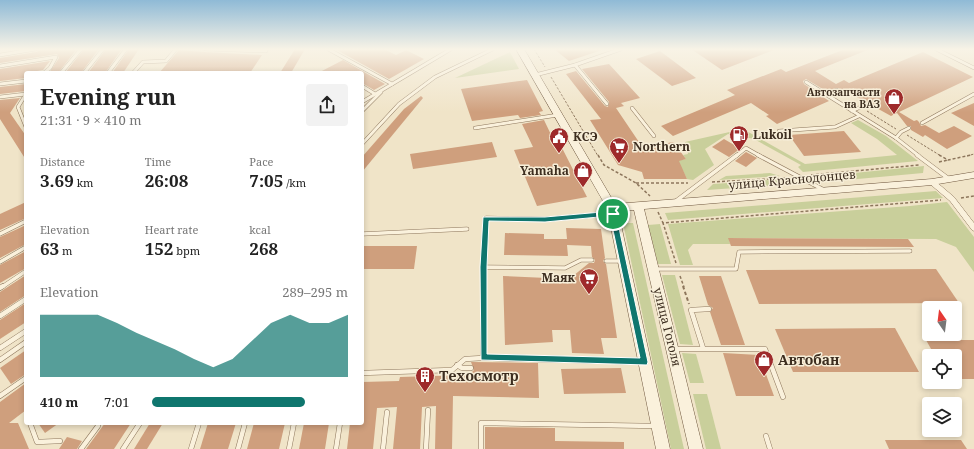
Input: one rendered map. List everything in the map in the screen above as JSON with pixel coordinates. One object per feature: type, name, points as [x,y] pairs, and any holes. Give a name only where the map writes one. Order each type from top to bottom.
[{"type":"main road","points":[[532,70],[613,211],[663,449]]},
{"type":"main road","name":"улица Краснодонцев","points":[[613,211],[638,205],[932,182],[974,174]]},
{"type":"main road","name":"улица Гоголя","points":[[638,205],[696,449]]},
{"type":"street","points":[[932,182],[952,199],[974,228]]},
{"type":"lane","points":[[366,70],[392,84]]},
{"type":"lane","points":[[364,101],[416,70]]},
{"type":"lane","points":[[364,142],[399,104],[435,77],[449,70]]},
{"type":"lane","points":[[535,75],[553,70]]},
{"type":"lane","points":[[579,70],[607,104]]},
{"type":"lane","points":[[0,84],[24,81]]},
{"type":"lane","points":[[806,82],[896,138],[949,179]]},
{"type":"lane","points":[[364,87],[375,94]]},
{"type":"lane","points":[[364,109],[386,87]]},
{"type":"lane","points":[[825,94],[837,90]]},
{"type":"lane","points":[[0,97],[24,94]]},
{"type":"lane","points":[[922,123],[974,94]]},
{"type":"lane","points":[[24,97],[18,107],[24,122]]},
{"type":"lane","points":[[852,111],[865,105]]},
{"type":"lane","points":[[632,108],[654,136]]},
{"type":"lane","points":[[475,128],[558,115]]},
{"type":"lane","points":[[779,131],[835,127],[859,116]]},
{"type":"lane","points":[[896,138],[901,132],[909,128]]},
{"type":"lane","points":[[675,202],[746,148],[825,190]]},
{"type":"lane","points":[[484,358],[483,267],[486,218],[545,219],[613,211]]},
{"type":"lane","points":[[0,234],[24,222]]},
{"type":"lane","points":[[364,234],[467,228]]},
{"type":"lane","points":[[0,262],[24,248]]},
{"type":"lane","points":[[653,269],[736,269],[739,252],[910,251]]},
{"type":"lane","points":[[483,267],[565,268],[581,260],[592,260]]},
{"type":"lane","points":[[606,261],[623,261]]},
{"type":"lane","points":[[0,288],[24,272]]},
{"type":"lane","points":[[0,316],[24,300]]},
{"type":"lane","points":[[703,348],[691,310],[709,309]]},
{"type":"lane","points":[[0,348],[24,332]]},
{"type":"lane","points":[[0,360],[24,343]]},
{"type":"lane","points":[[672,349],[765,349],[783,397]]},
{"type":"lane","points":[[364,372],[452,370],[465,359],[484,358],[644,362]]},
{"type":"lane","points":[[457,365],[462,368],[471,368]]},
{"type":"lane","points":[[0,395],[24,379]]},
{"type":"lane","points":[[426,449],[428,410]]},
{"type":"lane","points":[[383,449],[387,412]]},
{"type":"lane","points":[[481,449],[481,423],[658,426]]},
{"type":"lane","points":[[31,425],[37,442],[60,441]]},
{"type":"lane","points":[[123,449],[139,425]]},
{"type":"lane","points":[[191,449],[198,425]]},
{"type":"lane","points":[[238,449],[244,425]]},
{"type":"lane","points":[[289,449],[294,425]]},
{"type":"lane","points":[[336,449],[340,425]]},
{"type":"lane","points":[[82,449],[98,426]]},
{"type":"lane","points":[[766,436],[770,449]]},
{"type":"path","points":[[548,71],[604,164],[636,183]]},
{"type":"path","points":[[861,107],[948,160],[974,154]]},
{"type":"path","points":[[691,310],[664,223],[907,204],[974,196]]},
{"type":"green space","points":[[472,70],[512,70],[455,78]]},
{"type":"green space","points":[[858,120],[886,136],[918,161],[803,172],[798,167],[801,165],[754,139],[728,134],[705,149],[714,165],[693,180],[687,179],[683,171],[642,172],[639,168],[686,159],[683,155],[688,154],[685,142],[743,129],[805,164],[897,155],[877,139],[851,123]]},
{"type":"green space","points":[[924,166],[923,173],[825,182],[814,177]]},
{"type":"green space","points":[[770,173],[780,176],[719,180],[726,176]]},
{"type":"green space","points":[[784,179],[794,184],[707,190],[713,184]]},
{"type":"green space","points":[[936,191],[943,198],[668,220],[665,213]]},
{"type":"green space","points":[[947,202],[974,237],[974,272],[956,247],[936,239],[729,238],[730,244],[693,244],[688,250],[693,265],[680,265],[668,224],[910,206]]},
{"type":"green space","points":[[623,223],[633,223],[684,449],[671,449]]},
{"type":"green space","points":[[660,224],[671,264],[658,264],[648,225]]},
{"type":"green space","points":[[662,275],[675,275],[693,345],[680,344]]},
{"type":"green space","points":[[682,353],[696,354],[704,383],[690,383]]},
{"type":"green space","points":[[693,394],[707,394],[721,449],[706,449]]},
{"type":"building","points":[[0,70],[43,70],[24,71],[24,78],[0,81]]},
{"type":"building","points":[[67,70],[83,70],[82,71],[67,71]]},
{"type":"building","points":[[90,70],[107,70],[106,71],[90,71]]},
{"type":"building","points":[[114,70],[125,70],[124,71],[113,71]]},
{"type":"building","points":[[162,70],[252,70],[251,71],[161,71]]},
{"type":"building","points":[[282,70],[293,70],[292,71],[281,71]]},
{"type":"building","points":[[360,70],[362,71],[343,71],[322,71]]},
{"type":"building","points":[[373,70],[405,70],[389,79]]},
{"type":"building","points":[[583,70],[614,70],[640,98],[621,103],[624,106],[616,108],[643,148],[673,142],[686,159],[679,161],[687,179],[644,179],[642,172],[618,165],[590,120],[601,119],[566,74],[576,71],[605,106],[608,107],[609,102]]},
{"type":"building","points":[[651,70],[685,70],[696,78],[672,86]]},
{"type":"building","points":[[779,70],[786,72],[791,70],[818,70],[815,71],[836,84],[844,80],[849,83],[880,70],[959,70],[973,77],[899,112],[914,121],[917,120],[921,126],[925,125],[939,133],[954,126],[972,136],[947,149],[925,135],[923,137],[911,130],[911,126],[907,126],[897,113],[891,116],[846,91],[834,96],[832,95],[839,92],[839,88],[826,91],[806,79],[803,81],[804,84],[829,101],[777,124],[766,116],[769,115],[751,103],[673,136],[661,126],[735,95],[727,90]]},
{"type":"building","points":[[364,72],[385,84],[374,90],[364,84]]},
{"type":"building","points":[[527,80],[543,111],[539,112],[541,115],[520,118],[518,115],[472,121],[461,89]]},
{"type":"building","points":[[24,84],[24,91],[0,94],[0,87]]},
{"type":"building","points":[[421,96],[423,98],[364,170],[364,155],[404,109]]},
{"type":"building","points":[[20,98],[10,113],[24,133],[24,157],[0,119],[0,100]]},
{"type":"building","points":[[974,103],[974,126],[951,113]]},
{"type":"building","points":[[544,120],[555,143],[559,142],[587,197],[537,206],[514,150],[533,147],[522,124]]},
{"type":"building","points":[[844,131],[861,152],[804,156],[789,135]]},
{"type":"building","points":[[724,139],[741,148],[729,157],[712,147]]},
{"type":"building","points":[[492,142],[497,157],[413,169],[410,154]]},
{"type":"building","points":[[746,152],[757,158],[746,167],[735,161]]},
{"type":"building","points":[[24,203],[24,219],[0,230],[0,214]]},
{"type":"building","points":[[24,226],[24,245],[0,258],[0,237]]},
{"type":"building","points":[[566,228],[601,229],[605,258],[603,261],[606,264],[617,338],[601,338],[604,354],[572,353],[570,330],[552,330],[553,342],[505,345],[503,276],[547,278],[549,274],[573,276],[589,263],[594,263],[595,260],[592,257],[591,246],[567,245],[568,256],[504,255],[505,233],[544,234],[544,239],[567,239]]},
{"type":"building","points":[[728,238],[908,239],[914,247],[731,246]]},
{"type":"building","points":[[364,246],[417,246],[414,269],[364,269]]},
{"type":"building","points":[[24,252],[24,269],[0,283],[0,265]]},
{"type":"building","points":[[936,269],[958,301],[922,301],[922,303],[759,304],[746,270]]},
{"type":"building","points":[[24,276],[24,296],[0,312],[0,292]]},
{"type":"building","points":[[699,276],[721,276],[745,345],[721,345],[710,312],[713,308],[708,305]]},
{"type":"building","points":[[24,304],[24,323],[0,339],[0,320]]},
{"type":"building","points":[[895,328],[919,372],[793,372],[775,329]]},
{"type":"building","points":[[974,340],[974,379],[962,379],[962,349],[931,349],[927,341]]},
{"type":"building","points":[[24,351],[24,375],[11,384],[0,368]]},
{"type":"building","points":[[723,353],[759,355],[774,396],[736,396]]},
{"type":"building","points":[[471,362],[538,363],[539,398],[453,396],[452,449],[435,449],[436,406],[422,407],[420,449],[393,449],[397,407],[377,408],[373,449],[347,449],[350,425],[364,425],[364,382],[399,381],[400,377],[466,375],[466,373],[471,373],[474,370]]},
{"type":"building","points":[[621,368],[626,393],[564,394],[561,369]]},
{"type":"building","points":[[24,384],[24,412],[9,423],[18,423],[29,449],[0,449],[0,402]]},
{"type":"building","points":[[39,425],[56,425],[45,433]]},
{"type":"building","points":[[104,425],[130,425],[114,449],[86,449]]},
{"type":"building","points":[[149,425],[162,425],[147,449],[134,449]]},
{"type":"building","points":[[207,425],[235,425],[228,449],[200,449]]},
{"type":"building","points":[[253,425],[285,425],[279,449],[247,449]]},
{"type":"building","points":[[304,425],[329,425],[325,449],[299,449]]},
{"type":"building","points":[[485,427],[555,428],[555,441],[624,442],[624,449],[485,449]]},
{"type":"building","points":[[67,437],[82,441],[77,449],[59,449]]},
{"type":"building","points":[[885,440],[961,440],[967,449],[889,449]]},
{"type":"place","name":"Автозапчасти на ВАЗ","points":[[894,115]]},
{"type":"place","name":"Lukoil","points":[[739,152]]},
{"type":"place","name":"КСЭ","points":[[559,154]]},
{"type":"place","name":"Northern","points":[[619,164]]},
{"type":"place","name":"Yamaha","points":[[583,188]]},
{"type":"place","name":"Маяк","points":[[589,295]]},
{"type":"place","name":"Автобан","points":[[764,377]]},
{"type":"place","name":"Техосмотр","points":[[425,393]]},
{"type":"route","points":[[613,214],[644,362],[484,358],[483,267],[486,218],[545,219],[613,214]]}]
